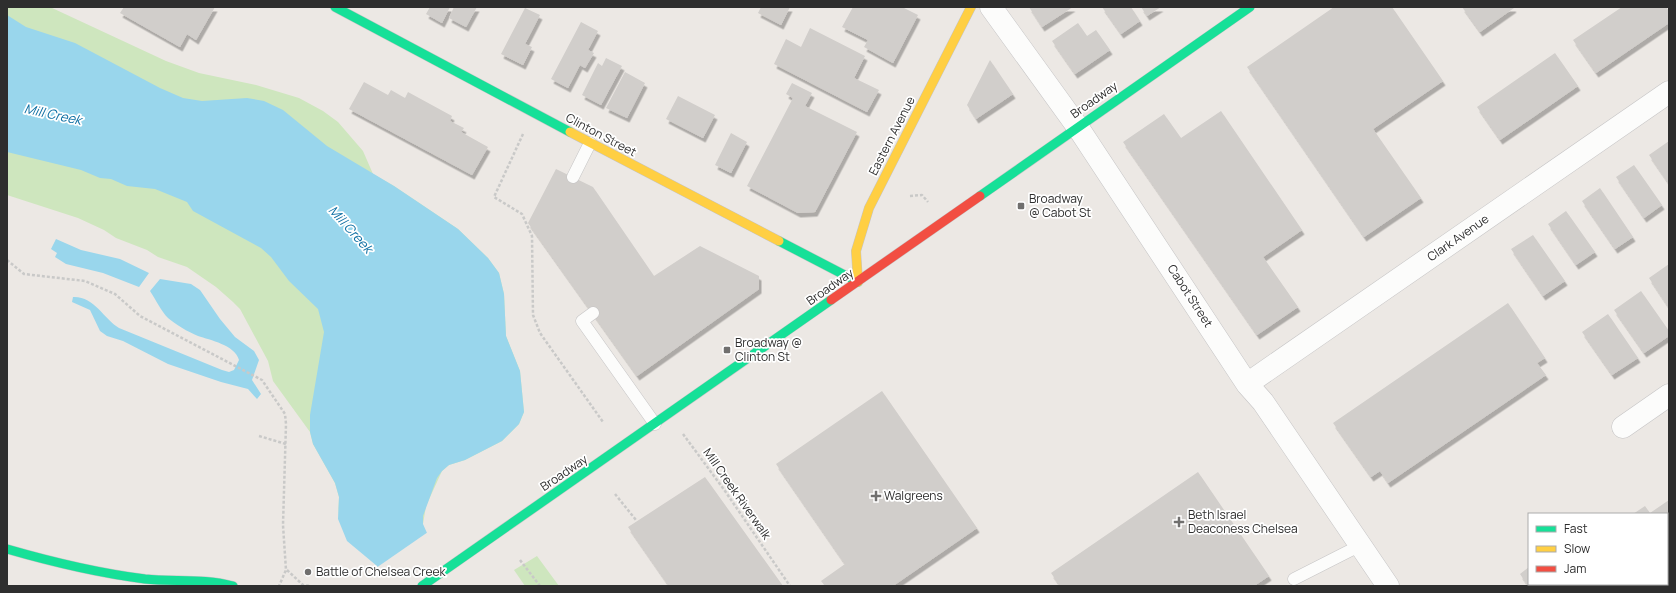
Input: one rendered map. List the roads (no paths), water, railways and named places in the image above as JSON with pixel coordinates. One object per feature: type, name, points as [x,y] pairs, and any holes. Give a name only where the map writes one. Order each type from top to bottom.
[{"type":"main road","name":"Clinton Street","points":[[335,7],[594,145],[858,282]]},
{"type":"main road","name":"Eastern Avenue","points":[[858,282],[856,251],[869,208],[971,7]]},
{"type":"main road","name":"Broadway","points":[[422,586],[858,282],[1077,126],[1250,7]]},
{"type":"main road","points":[[7,549],[60,563],[127,576],[201,584],[218,582],[232,586]]},
{"type":"street","name":"Cabot Street","points":[[991,7],[1077,126],[1247,384],[1263,402],[1388,586]]},
{"type":"street","name":"Clark Avenue","points":[[1247,384],[1669,92]]},
{"type":"street","points":[[1623,427],[1669,395]]},
{"type":"lane","points":[[573,177],[594,145]]},
{"type":"lane","points":[[592,313],[582,321],[655,424]]},
{"type":"lane","points":[[1294,579],[1361,545]]},
{"type":"water","name":"Mill Creek","points":[[7,15],[26,27],[75,43],[160,88],[183,98],[202,101],[247,98],[264,101],[283,110],[327,146],[394,186],[458,229],[488,258],[499,273],[504,294],[506,336],[520,371],[524,412],[519,424],[502,441],[465,460],[449,465],[442,471],[437,478],[423,516],[423,524],[427,533],[463,586],[390,586],[377,566],[347,541],[338,519],[339,497],[335,483],[313,444],[310,432],[310,415],[324,332],[318,309],[289,281],[271,257],[261,248],[193,211],[187,202],[155,189],[127,186],[111,179],[100,178],[81,170],[7,152]]},
{"type":"water","points":[[56,239],[81,250],[120,259],[149,273],[139,287],[103,273],[66,264],[55,257],[57,253],[51,249]]},
{"type":"water","points":[[160,279],[191,284],[200,290],[220,319],[235,337],[254,351],[259,360],[252,380],[261,394],[257,399],[248,389],[221,382],[168,364],[123,341],[107,336],[100,331],[90,310],[72,302],[73,297],[87,300],[98,308],[113,324],[119,328],[222,370],[229,372],[234,370],[239,360],[233,350],[182,328],[165,315],[150,291]]},
{"type":"place","name":"Broadway @ Cabot St","points":[[1021,206]]},
{"type":"place","name":"Broadway @ Clinton St","points":[[727,350]]},
{"type":"place","name":"Walgreens","points":[[876,496]]},
{"type":"place","name":"Beth Israel Deaconess Chelsea","points":[[1179,522]]},
{"type":"place","name":"Battle of Chelsea Creek","points":[[308,572]]}]
